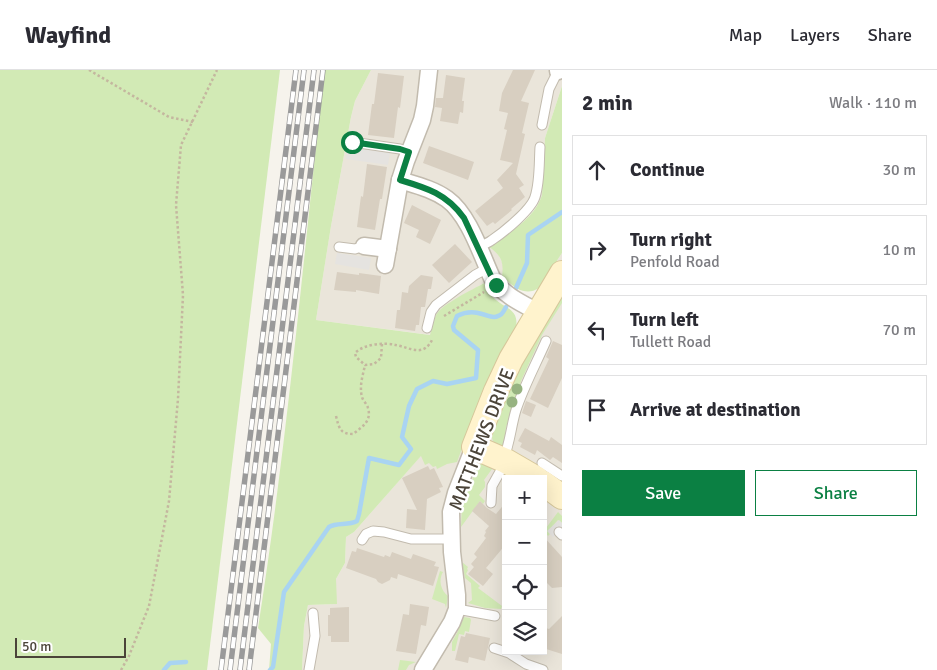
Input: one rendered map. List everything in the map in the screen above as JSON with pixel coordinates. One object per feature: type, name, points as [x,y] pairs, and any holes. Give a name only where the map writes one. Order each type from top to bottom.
[{"type":"street","points":[[385,266],[400,180],[422,120],[429,70]]},
{"type":"street","points":[[400,180],[431,190],[453,204],[464,218],[492,278],[500,289],[538,312]]},
{"type":"street","points":[[364,246],[388,249]]},
{"type":"street","name":"MATTHEWS DRIVE","points":[[423,670],[452,622],[457,609],[458,595],[451,539],[453,504],[496,391],[511,359],[562,273]]},
{"type":"street","points":[[474,447],[541,475]]},
{"type":"street","points":[[547,481],[562,497]]},
{"type":"lane","points":[[542,125],[547,96],[558,70]]},
{"type":"lane","points":[[352,142],[409,152]]},
{"type":"lane","points":[[478,247],[491,241],[532,204],[537,188],[540,147]]},
{"type":"lane","points":[[339,247],[355,249],[364,246]]},
{"type":"lane","points":[[427,328],[431,312],[436,305],[475,275],[488,268]]},
{"type":"lane","points":[[490,503],[492,486],[505,460],[517,407],[546,341]]},
{"type":"lane","points":[[547,475],[562,476]]},
{"type":"lane","points":[[362,540],[366,534],[373,531],[411,539],[451,539]]},
{"type":"lane","points":[[457,609],[495,616]]},
{"type":"lane","points":[[309,670],[315,636],[313,613]]},
{"type":"lane","points":[[494,648],[543,670]]},
{"type":"path","points":[[89,70],[169,117],[193,122]]},
{"type":"path","points":[[121,670],[129,656],[149,606],[169,501],[178,399],[183,295],[176,206],[181,145],[217,70]]},
{"type":"path","points":[[336,416],[342,432],[347,434],[353,434],[367,422],[369,415],[368,407],[362,398],[362,378],[365,365],[374,364],[381,358],[382,344]]},
{"type":"shaded area","points":[[371,70],[562,70],[562,86],[545,138],[540,202],[512,231],[489,247],[498,253],[504,267],[502,276],[484,283],[440,311],[436,316],[431,335],[316,320],[351,117],[355,101]]},
{"type":"shaded area","points":[[347,147],[390,153],[388,165],[346,159]]},
{"type":"shaded area","points":[[337,253],[371,258],[369,270],[335,264]]},
{"type":"shaded area","points":[[562,253],[562,670],[302,670],[304,626],[308,605],[336,604],[336,579],[345,563],[346,537],[354,532],[433,442],[476,411],[516,328]]},
{"type":"shaded area","points":[[559,520],[562,523],[562,528],[553,537],[547,531]]},
{"type":"green space","points":[[0,70],[280,70],[207,670],[0,670]]},
{"type":"green space","points":[[324,70],[371,70],[355,101],[351,117],[316,320],[430,335],[435,317],[439,311],[484,283],[494,298],[514,314],[516,317],[516,328],[471,424],[457,462],[437,469],[436,466],[433,467],[429,463],[425,465],[421,456],[354,532],[346,537],[345,563],[336,579],[337,604],[308,605],[304,626],[302,670],[269,670],[271,644],[258,628],[278,489]]},
{"type":"green space","points":[[562,86],[562,253],[539,288],[534,291],[524,291],[510,284],[502,276],[501,259],[489,247],[520,225],[539,203],[542,195],[545,138]]},
{"type":"green space","points":[[562,294],[562,303],[542,335],[521,381],[518,398],[506,427],[504,447],[498,445],[492,438],[503,404],[537,333]]},
{"type":"green space","points":[[481,463],[486,463],[496,469],[492,469],[484,480],[485,487],[479,495],[485,501],[483,504],[480,501],[461,527],[462,505],[476,470]]},
{"type":"green space","points":[[558,512],[562,516],[562,523],[558,520],[548,531],[550,534],[548,536],[547,527]]},
{"type":"green space","points":[[462,562],[468,567],[466,574],[480,586],[478,588],[502,606],[501,609],[485,608],[468,603],[472,600],[471,583],[465,578]]},
{"type":"green space","points":[[440,571],[443,572],[441,585],[448,596],[446,608],[445,604],[432,599]]},
{"type":"green space","points":[[464,617],[471,620],[469,632],[465,631],[464,635],[459,634],[455,651],[452,651],[452,642]]},
{"type":"green space","points":[[400,660],[416,662],[409,665],[406,670],[398,670]]},
{"type":"building","points":[[513,70],[535,70],[521,101],[529,103],[522,133],[525,134],[516,174],[524,185],[519,188],[525,197],[495,224],[493,222],[487,226],[475,211],[503,188],[497,180],[513,163],[500,160],[507,130],[504,129],[508,113],[499,111],[502,93]]},
{"type":"building","points":[[378,73],[404,76],[394,138],[368,135]]},
{"type":"building","points":[[446,75],[465,78],[462,101],[464,101],[463,113],[460,112],[458,124],[440,121],[442,108],[435,107],[436,98],[443,98]]},
{"type":"building","points":[[429,146],[474,162],[468,180],[423,163]]},
{"type":"building","points":[[367,164],[387,167],[375,230],[357,227]]},
{"type":"building","points":[[412,205],[441,220],[430,244],[416,237],[419,230],[404,223]]},
{"type":"building","points":[[455,244],[472,262],[449,283],[432,265]]},
{"type":"building","points":[[337,272],[381,276],[379,294],[356,290],[356,292],[334,290]]},
{"type":"building","points":[[421,275],[433,277],[431,289],[428,289],[425,307],[421,307],[419,325],[416,325],[415,331],[395,328],[402,292],[408,293],[409,286]]},
{"type":"building","points":[[553,341],[562,345],[562,378],[548,408],[530,399],[549,359],[546,357]]},
{"type":"building","points":[[526,401],[536,405],[531,417],[522,413]]},
{"type":"building","points":[[525,428],[549,441],[551,437],[562,445],[562,463],[553,457],[550,460],[537,450],[535,455],[520,447],[522,443],[518,441]]},
{"type":"building","points":[[428,466],[430,470],[434,468],[443,487],[439,488],[441,492],[427,499],[425,530],[406,528],[407,509],[417,510],[402,478]]},
{"type":"building","points":[[480,501],[496,514],[502,507],[502,549],[486,568],[493,574],[483,586],[468,574],[474,567],[471,564],[477,557],[474,554],[486,538],[484,536],[485,531],[489,526],[472,511]]},
{"type":"building","points":[[547,540],[562,557],[562,587],[552,588],[547,583]]},
{"type":"building","points":[[357,548],[384,557],[385,555],[390,557],[392,552],[411,559],[413,554],[436,562],[434,566],[439,567],[433,586],[398,574],[397,579],[391,577],[390,580],[382,584],[376,579],[346,568],[352,551],[356,552]]},
{"type":"building","points":[[410,604],[429,607],[426,626],[421,625],[416,654],[396,651],[403,614],[409,615]]},
{"type":"building","points":[[349,607],[349,642],[331,642],[331,636],[328,636],[330,608]]},
{"type":"building","points":[[562,616],[562,654],[547,649],[547,628],[549,629]]},
{"type":"building","points":[[466,633],[490,638],[485,661],[469,657],[468,663],[455,660],[461,636],[465,637]]},
{"type":"waterway","points":[[516,288],[527,263],[528,235],[562,212]]},
{"type":"waterway","points":[[270,670],[273,667],[284,592],[329,527],[357,521],[369,458],[399,465],[411,449],[402,437],[409,406],[417,389],[433,381],[447,384],[476,378],[478,350],[454,330],[453,326],[457,316],[472,312],[496,317],[502,314],[506,307]]},
{"type":"waterway","points":[[164,670],[170,663],[186,662]]},
{"type":"railway","points":[[221,670],[296,70]]},
{"type":"railway","points":[[230,670],[304,70]]},
{"type":"railway","points":[[240,670],[314,70]]},
{"type":"railway","points":[[249,670],[323,70]]},
{"type":"route","points":[[352,142],[409,152],[400,180],[431,190],[453,204],[464,218],[496,285]]}]
